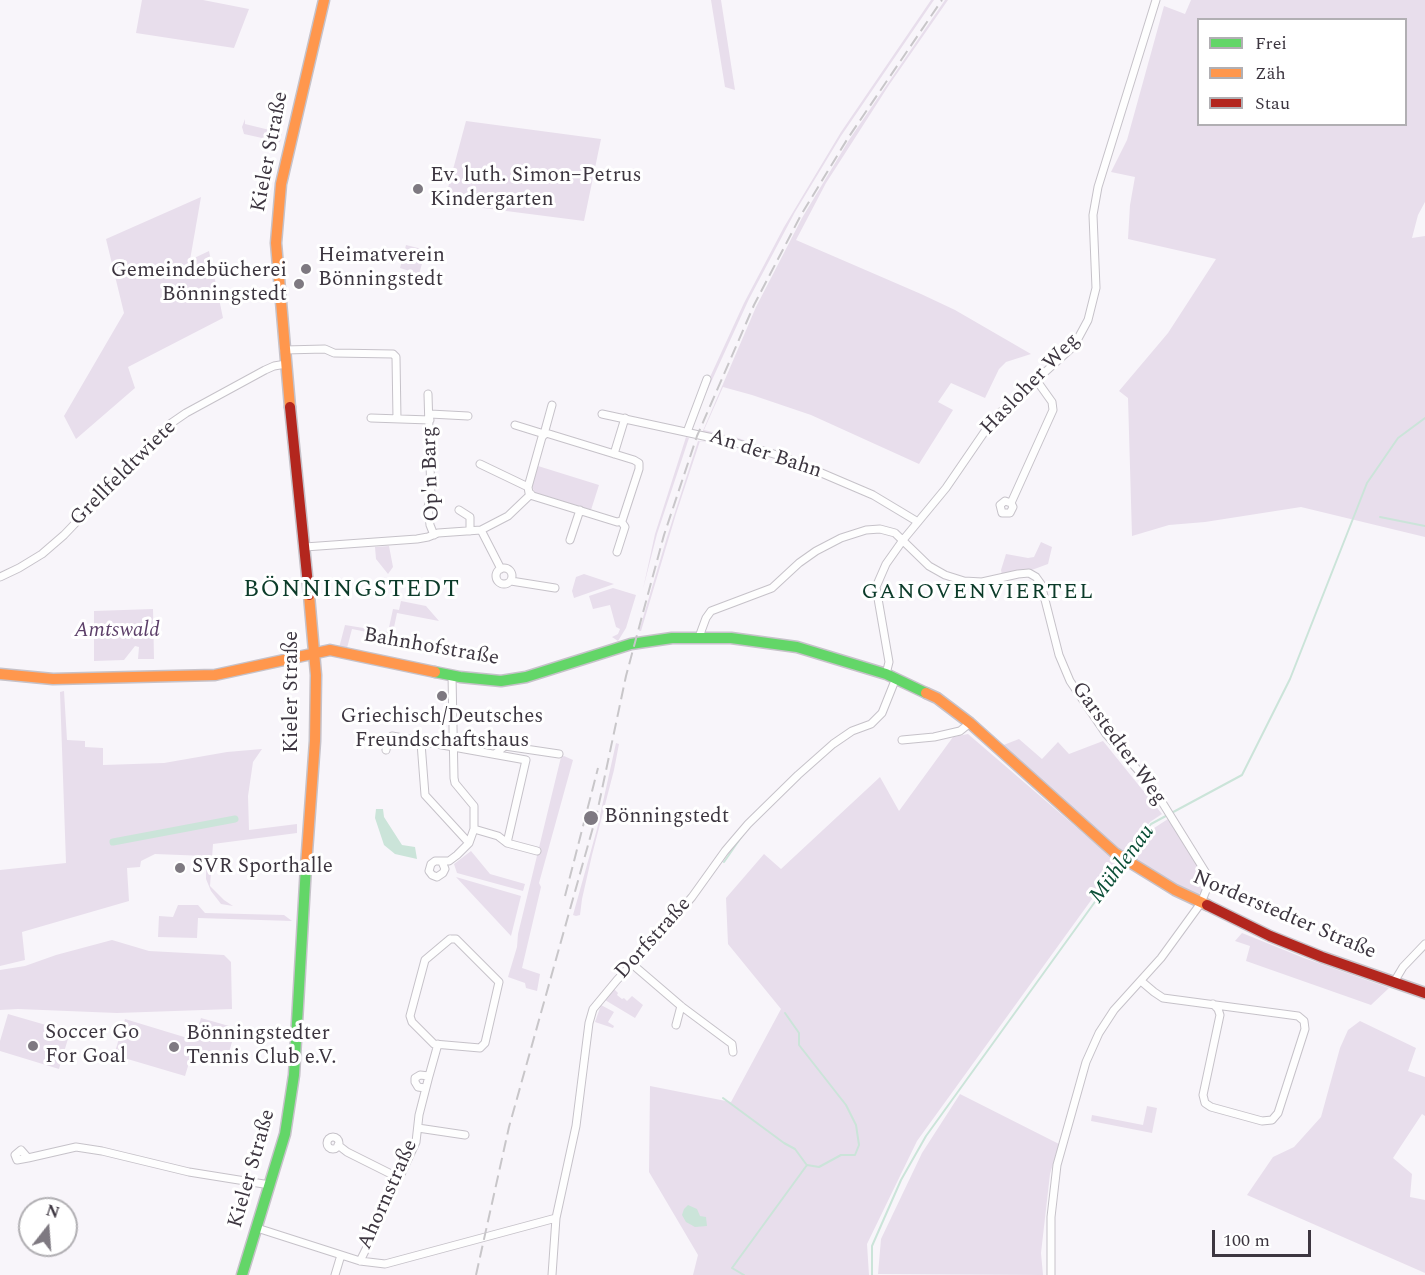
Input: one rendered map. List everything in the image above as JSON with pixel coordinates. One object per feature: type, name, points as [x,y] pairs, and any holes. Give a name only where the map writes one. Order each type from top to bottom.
[{"type":"main road","name":"Kieler Straße","points":[[242,1275],[285,1134],[294,1075],[317,694],[315,652],[284,350],[276,243],[279,206],[289,148],[324,0]]},
{"type":"main road","name":"Norderstedter Straße","points":[[643,642],[699,637],[762,641],[797,647],[891,676],[937,698],[970,723],[1132,865],[1201,903],[1280,940],[1425,993]]},
{"type":"main road","name":"Bahnhofstraße","points":[[0,674],[53,679],[215,675],[330,650],[487,681],[514,680],[618,647],[643,642]]},
{"type":"street","name":"Hasloher Weg","points":[[891,676],[876,587],[886,564],[946,488],[994,418],[1074,346],[1088,320],[1096,288],[1093,215],[1098,187],[1156,0]]},
{"type":"street","points":[[284,350],[325,349],[334,353],[392,353],[395,355],[397,419]]},
{"type":"street","name":"Grellfeldtwiete","points":[[0,577],[42,554],[64,535],[170,424],[186,413],[274,366],[286,364]]},
{"type":"street","points":[[687,432],[707,379]]},
{"type":"street","points":[[1011,503],[1053,410],[1052,402],[1037,381]]},
{"type":"street","name":"Op'n Barg","points":[[428,394],[431,497],[428,507],[431,536]]},
{"type":"street","points":[[305,547],[481,530],[508,516],[529,490],[552,405]]},
{"type":"street","name":"An der Bahn","points":[[602,414],[736,443],[784,457],[873,495],[918,522]]},
{"type":"street","name":"Op'n Barg","points":[[430,417],[468,416]]},
{"type":"street","points":[[371,418],[430,417]]},
{"type":"street","points":[[614,454],[625,418]]},
{"type":"street","points":[[480,464],[529,490],[580,510],[617,522],[624,519],[640,466],[634,460],[550,433],[544,434],[515,425]]},
{"type":"street","points":[[459,510],[470,517],[470,531]]},
{"type":"street","points":[[570,540],[580,510]]},
{"type":"street","points":[[617,552],[625,527],[621,521]]},
{"type":"street","name":"Garstedter Weg","points":[[699,637],[711,611],[772,588],[807,556],[833,542],[873,529],[891,531],[929,566],[945,575],[964,581],[982,582],[1029,573],[1041,584],[1059,655],[1070,681],[1106,734],[1152,786],[1208,878],[1209,883],[1201,903]]},
{"type":"street","points":[[481,530],[501,569]]},
{"type":"street","points":[[501,569],[497,574],[497,580],[504,584],[511,581],[555,588]]},
{"type":"street","points":[[501,569],[510,571],[511,581]]},
{"type":"street","points":[[442,862],[449,861],[469,843],[474,829],[474,806],[455,783],[454,778],[452,675]]},
{"type":"street","name":"Dorfstraße","points":[[552,1275],[556,1218],[579,1109],[589,1020],[594,1008],[692,897],[748,824],[795,777],[833,744],[852,731],[871,724],[882,713],[891,676]]},
{"type":"street","points":[[902,740],[934,737],[960,731],[970,723]]},
{"type":"street","points":[[386,750],[390,737],[528,760],[507,843]]},
{"type":"street","points":[[421,743],[426,795],[469,843]]},
{"type":"street","points":[[495,754],[506,746],[559,754]]},
{"type":"street","points":[[474,829],[498,836],[507,843],[537,851]]},
{"type":"street","points":[[1051,1275],[1051,1217],[1057,1165],[1086,1062],[1099,1034],[1114,1010],[1141,981],[1201,903]]},
{"type":"street","points":[[450,939],[456,939],[500,982],[485,1043],[480,1048],[438,1044],[434,1044],[412,1022],[410,1016],[425,960],[450,939]]},
{"type":"street","points":[[1394,982],[1403,967],[1425,944]]},
{"type":"street","points":[[632,964],[681,1006],[732,1044],[733,1052]]},
{"type":"street","points":[[1141,981],[1154,993],[1164,998],[1213,1004],[1298,1016],[1304,1021],[1305,1029],[1278,1113],[1272,1120],[1262,1121],[1210,1107],[1205,1102],[1203,1095],[1221,1016],[1213,1004]]},
{"type":"street","points":[[676,1025],[681,1006]]},
{"type":"street","name":"Ahornstraße","points":[[360,1261],[376,1228],[387,1196],[412,1154],[425,1088],[438,1044]]},
{"type":"street","name":"Ahornstraße","points":[[425,1088],[418,1086],[415,1078],[420,1075],[429,1076]]},
{"type":"street","name":"Ahornstraße","points":[[417,1128],[465,1135]]},
{"type":"street","points":[[338,1145],[347,1152],[399,1178]]},
{"type":"street","points":[[28,1158],[76,1147],[189,1172],[270,1185]]},
{"type":"street","points":[[257,1228],[360,1261],[385,1264],[556,1218]]},
{"type":"street","points":[[335,1275],[341,1255]]},
{"type":"green space","points":[[142,0],[203,0],[249,9],[234,48],[136,33]]},
{"type":"green space","points":[[711,0],[721,0],[735,90],[725,87]]},
{"type":"green space","points":[[931,0],[934,0],[841,136],[795,212],[749,299],[702,402],[705,388],[744,303],[784,227],[841,132]]},
{"type":"green space","points":[[945,0],[948,0],[889,85],[826,183],[796,240],[955,310],[1031,354],[1006,362],[999,369],[985,398],[951,383],[938,402],[953,410],[919,464],[811,415],[723,387],[704,430],[738,438],[820,469],[737,439],[702,433],[756,307],[802,218],[849,140]]},
{"type":"green space","points":[[1191,0],[1425,0],[1425,202],[1418,215],[1412,238],[1425,236],[1425,537],[1301,507],[1205,522],[1169,525],[1132,536],[1128,398],[1119,391],[1168,333],[1216,259],[1128,239],[1130,205],[1135,177],[1111,172],[1127,140],[1164,6],[1185,14]]},
{"type":"green space","points":[[245,119],[245,124],[282,133],[280,142],[244,134],[242,127]]},
{"type":"green space","points":[[466,121],[601,139],[584,221],[444,203]]},
{"type":"green space","points":[[201,197],[190,260],[209,251],[223,318],[128,367],[135,388],[76,439],[64,416],[124,313],[106,239]]},
{"type":"green space","points":[[406,245],[426,250],[419,274],[400,268]]},
{"type":"green space","points":[[686,437],[689,438],[657,534],[643,589],[655,534]]},
{"type":"green space","points":[[706,440],[726,443],[770,454],[818,473],[817,477],[778,459],[737,447],[704,442]]},
{"type":"green space","points":[[698,441],[700,441],[641,631],[639,631],[667,537]]},
{"type":"green space","points":[[538,466],[599,485],[591,510],[535,493],[532,487]]},
{"type":"green space","points":[[1041,542],[1052,547],[1048,564],[1029,571],[1002,575],[1001,570],[1006,554],[1034,557]]},
{"type":"green space","points":[[389,546],[393,567],[388,574],[376,559],[375,547]]},
{"type":"green space","points":[[584,574],[614,584],[574,598],[572,591],[576,577]]},
{"type":"green space","points":[[613,588],[636,595],[626,628],[618,641],[612,637],[618,634],[620,629],[616,627],[610,605],[593,609],[589,596]]},
{"type":"green space","points":[[401,601],[426,606],[439,621],[397,613],[392,637],[352,629],[347,648],[339,648],[345,625],[388,632],[393,609],[399,610]]},
{"type":"green space","name":"Amtswald","points":[[153,609],[154,659],[138,659],[139,647],[135,646],[124,660],[94,661],[94,611]]},
{"type":"green space","points":[[64,691],[67,740],[85,741],[85,747],[103,748],[103,765],[164,763],[227,752],[262,749],[253,762],[248,796],[249,830],[297,824],[297,833],[213,844],[210,886],[233,906],[221,904],[211,891],[206,879],[206,856],[155,854],[141,861],[140,867],[127,868],[129,901],[22,932],[25,960],[0,966],[0,870],[66,863],[60,692]]},
{"type":"green space","points":[[968,734],[1118,863],[917,1141],[867,1244],[869,1275],[693,1275],[698,1255],[649,1172],[650,1086],[731,1102],[781,1009],[728,944],[726,898],[764,854],[781,869],[880,777],[899,811],[953,737]]},
{"type":"green space","points":[[1019,739],[1042,759],[1058,742],[1069,754],[1103,741],[1162,814],[1150,822],[1127,854],[1115,848],[1001,746]]},
{"type":"green space","points":[[616,743],[619,744],[614,770],[592,855],[580,915],[576,916],[573,915],[597,829]]},
{"type":"green space","points":[[561,757],[573,760],[539,883],[541,887],[522,968],[540,974],[537,991],[526,988],[525,983],[508,977]]},
{"type":"green space","points":[[1168,819],[1204,877],[1205,885],[1202,892],[1197,895],[1191,894],[1133,859],[1136,855],[1134,853],[1151,830]]},
{"type":"green space","points":[[471,851],[490,874],[525,884],[523,891],[457,873],[454,864]]},
{"type":"green space","points":[[456,877],[521,896],[511,936]]},
{"type":"green space","points":[[178,905],[198,905],[205,913],[284,915],[292,921],[198,918],[197,938],[158,937],[159,916],[173,917]]},
{"type":"green space","points":[[1242,933],[1389,988],[1371,1005],[1246,961],[1250,946],[1235,941]]},
{"type":"green space","points":[[112,940],[149,951],[224,955],[231,962],[232,1009],[117,1013],[0,1010],[0,970],[25,966]]},
{"type":"green space","points":[[614,989],[622,999],[627,1001],[632,996],[643,1005],[635,1018],[605,1000]]},
{"type":"green space","points":[[601,1005],[614,1012],[608,1022],[614,1026],[613,1028],[595,1022]]},
{"type":"green space","name":"Soccer Go For Goal","points":[[8,1014],[70,1032],[59,1069],[0,1051],[0,1041]]},
{"type":"green space","name":"Bönningstedter Tennis Club e.V.","points":[[201,1018],[236,1028],[226,1063],[192,1053],[185,1076],[114,1055],[125,1019],[194,1040]]},
{"type":"green space","points":[[1360,1021],[1416,1048],[1408,1071],[1425,1077],[1425,1116],[1422,1114],[1393,1158],[1412,1174],[1410,1197],[1425,1200],[1425,1273],[1247,1195],[1273,1157],[1294,1147],[1321,1117],[1340,1048],[1348,1030]]},
{"type":"green space","points":[[960,1094],[1059,1144],[1050,1174],[1041,1253],[1043,1275],[878,1274],[881,1239],[922,1153]]},
{"type":"green space","points":[[1147,1106],[1157,1108],[1152,1133],[1091,1121],[1092,1115],[1143,1125]]},
{"type":"shaded area","points":[[376,809],[383,809],[384,817],[402,845],[415,847],[417,859],[395,854],[384,845],[375,818]]},
{"type":"shaded area","points":[[688,1205],[697,1209],[700,1216],[706,1217],[707,1226],[695,1227],[686,1222],[682,1215]]},
{"type":"waterway","name":"Mühlenau","points":[[1128,856],[1151,824],[1242,775],[1290,679],[1367,483],[1398,438],[1425,418]]},
{"type":"waterway","points":[[1380,517],[1425,526]]},
{"type":"waterway","points":[[113,842],[235,819]]},
{"type":"waterway","points":[[724,862],[742,836]]},
{"type":"waterway","name":"Mühlenau","points":[[872,1275],[872,1246],[901,1180],[926,1136],[1123,863]]},
{"type":"waterway","points":[[744,1275],[732,1268],[807,1165],[819,1167],[841,1155],[855,1155],[859,1145],[856,1125],[846,1105],[799,1045],[799,1033],[785,1013]]},
{"type":"waterway","points":[[723,1098],[795,1149],[806,1164]]},
{"type":"railway","points":[[476,1275],[509,1127],[597,813],[626,676],[664,535],[697,436],[754,305],[801,215],[848,138],[942,0]]},
{"type":"railway","points":[[565,896],[598,768]]},
{"type":"traffic: fast","points":[[435,672],[501,681],[526,677],[631,644],[672,638],[731,638],[797,647],[886,674],[926,693]]},
{"type":"traffic: fast","points":[[242,1275],[285,1134],[294,1075],[306,866]]},
{"type":"traffic: slow","points":[[290,407],[276,243],[281,184],[324,0]]},
{"type":"traffic: slow","points":[[306,866],[315,741],[316,675],[309,595]]},
{"type":"traffic: slow","points":[[0,674],[53,679],[215,675],[330,650],[435,672]]},
{"type":"traffic: slow","points":[[926,693],[937,698],[970,723],[1115,853],[1175,890],[1207,905]]},
{"type":"traffic: jam","points":[[290,407],[309,595]]},
{"type":"traffic: jam","points":[[1207,905],[1270,936],[1322,957],[1425,993]]},
{"type":"place","name":"Ev. luth. Simon–Petrus Kindergarten","points":[[418,189]]},
{"type":"place","name":"Heimatverein Bönningstedt","points":[[306,269]]},
{"type":"place","name":"Gemeindebücherei Bönningstedt","points":[[299,284]]},
{"type":"place","name":"Griechisch/Deutsches Freundschaftshaus","points":[[442,696]]},
{"type":"place","name":"Bönningstedt","points":[[591,818]]},
{"type":"place","name":"SVR Sporthalle","points":[[180,868]]},
{"type":"place","name":"Soccer Go For Goal","points":[[33,1046]]},
{"type":"place","name":"Bönningstedter Tennis Club e.V.","points":[[174,1047]]},
{"type":"district","name":"BÖNNINGSTEDT","points":[[352,591]]},
{"type":"district","name":"GANOVENVIERTEL","points":[[978,594]]}]
